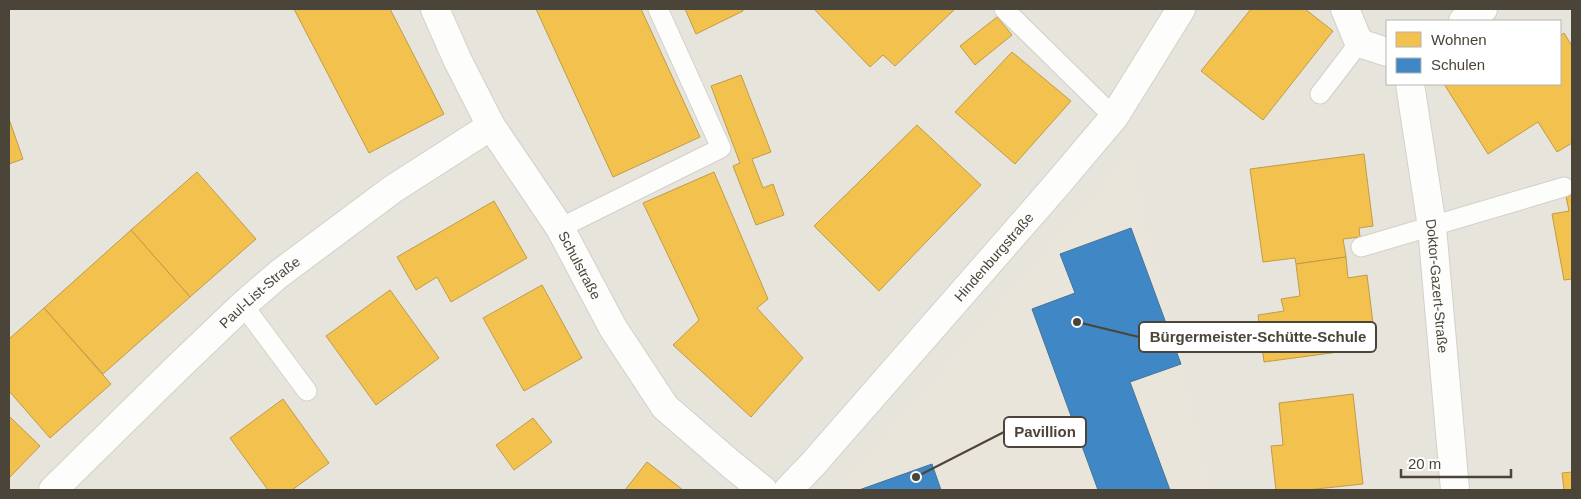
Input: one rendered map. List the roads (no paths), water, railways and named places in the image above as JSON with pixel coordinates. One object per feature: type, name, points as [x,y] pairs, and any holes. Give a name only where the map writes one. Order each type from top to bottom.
[{"type":"street","name":"Schulstraße","points":[[435,9],[457,59],[491,126],[560,228],[613,328],[665,407],[732,466],[764,490]]},
{"type":"street","name":"Hindenburgstraße","points":[[788,490],[813,464],[1048,196],[1114,117],[1181,9]]},
{"type":"street","points":[[1345,9],[1359,43],[1386,52]]},
{"type":"street","points":[[1465,20],[1483,9]]},
{"type":"street","name":"Doktor-Gazert-Straße","points":[[1410,85],[1432,227],[1455,490]]},
{"type":"street","name":"Paul-List-Straße","points":[[53,490],[174,370],[279,274],[393,189],[491,126]]},
{"type":"lane","points":[[560,228],[721,148],[658,9]]},
{"type":"lane","points":[[1004,9],[1114,117]]},
{"type":"lane","points":[[1320,94],[1359,43]]},
{"type":"lane","points":[[1361,248],[1564,187]]},
{"type":"lane","points":[[243,305],[306,391]]},
{"type":"place","name":"Bürgermeister-Schütte-Schule","points":[[1077,322]]},
{"type":"place","name":"Pavillion","points":[[916,477]]}]
